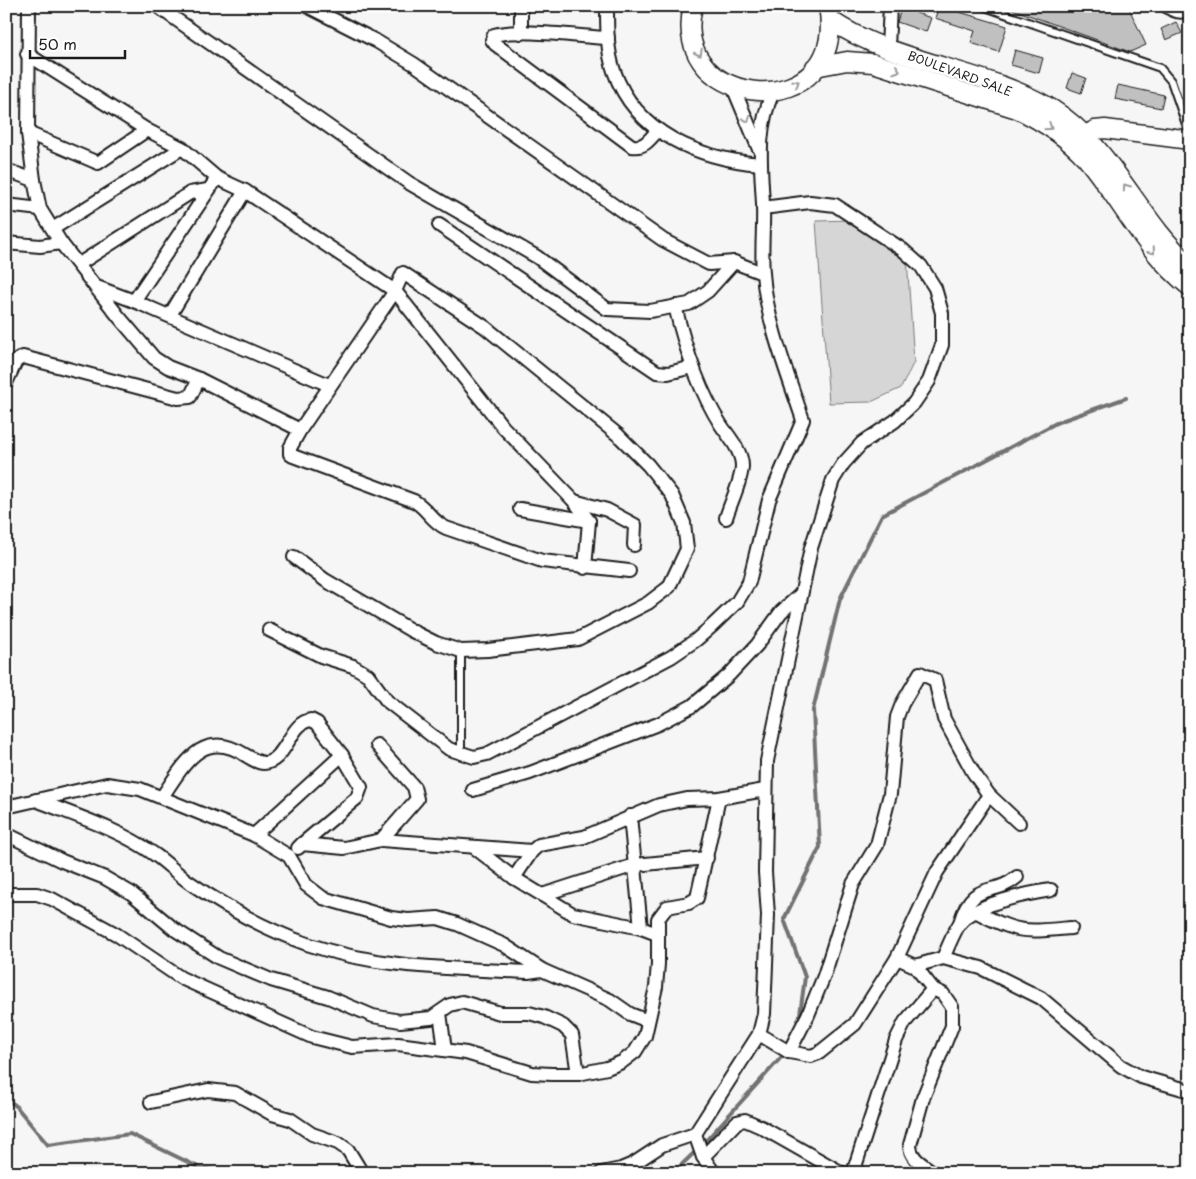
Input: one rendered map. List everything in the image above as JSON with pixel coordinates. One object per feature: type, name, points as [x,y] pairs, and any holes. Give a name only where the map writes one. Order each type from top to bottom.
[{"type":"street","points":[[29,6],[27,54],[28,133],[34,180],[40,209],[54,228],[61,243],[154,358],[168,367],[199,378],[300,430]]},
{"type":"street","points":[[156,6],[409,182],[537,256],[607,309],[650,311],[689,304],[708,290],[734,262]]},
{"type":"street","points":[[308,6],[376,41],[414,64],[663,240],[709,264],[734,262],[762,273]]},
{"type":"street","points":[[521,6],[521,33]]},
{"type":"street","points":[[607,6],[608,38],[614,71],[620,86],[638,111],[658,130],[679,144],[707,155],[760,158]]},
{"type":"street","points":[[678,6],[692,13],[692,37],[697,53],[706,67],[718,78],[733,87],[760,93],[773,92],[797,83],[815,67],[827,45],[829,13]]},
{"type":"street","points":[[888,47],[890,6]]},
{"type":"street","name":"BOULEVARD SALE","points":[[829,13],[868,40],[1034,100],[1064,117],[1086,135],[1103,155],[1157,231],[1190,266]]},
{"type":"street","points":[[608,38],[521,33],[498,34],[494,35],[492,40],[632,146],[646,144],[658,130]]},
{"type":"street","points":[[862,62],[861,52],[868,40]]},
{"type":"street","points":[[27,54],[147,130],[182,148],[217,178],[245,190],[395,290],[504,427],[574,501],[589,521],[585,568]]},
{"type":"street","points":[[815,67],[836,62],[862,62],[885,66],[1017,109],[1047,126],[1086,158],[1143,239],[1171,270],[1190,287]]},
{"type":"street","points":[[733,87],[760,158]]},
{"type":"street","points":[[269,630],[321,656],[353,666],[368,675],[387,701],[435,741],[461,755],[474,757],[487,754],[671,657],[696,640],[737,602],[749,582],[770,500],[803,420],[778,345],[762,273],[764,208],[760,158],[763,120],[773,92]]},
{"type":"street","points":[[1086,135],[1095,130],[1105,129],[1190,138]]},
{"type":"street","points":[[28,133],[98,163],[147,130]]},
{"type":"street","points":[[54,228],[182,148]]},
{"type":"street","points":[[6,170],[34,180]]},
{"type":"street","points":[[134,301],[217,178]]},
{"type":"street","points":[[79,264],[190,193],[208,190]]},
{"type":"street","points":[[170,315],[245,190]]},
{"type":"street","points":[[601,1173],[621,1170],[662,1144],[694,1134],[759,1034],[764,1014],[768,915],[765,790],[767,761],[811,548],[833,480],[853,451],[905,412],[922,392],[939,358],[943,323],[937,294],[921,266],[903,250],[850,213],[835,205],[818,202],[764,208]]},
{"type":"street","points":[[6,205],[40,209]]},
{"type":"street","points":[[439,225],[657,372],[668,373],[693,367]]},
{"type":"street","points":[[6,243],[40,246],[61,243]]},
{"type":"street","points":[[294,557],[325,580],[412,631],[436,643],[461,651],[488,650],[578,639],[648,603],[669,587],[687,550],[684,523],[672,495],[648,465],[618,435],[485,327],[403,273],[395,290],[300,430],[290,448],[290,454],[414,500],[429,512],[436,524],[446,528],[542,561],[585,568],[629,571]]},
{"type":"street","points":[[97,288],[170,315],[329,385]]},
{"type":"street","points":[[676,306],[684,343],[693,367],[714,414],[739,453],[742,466],[726,518]]},
{"type":"street","points":[[6,383],[16,361],[23,357],[185,399],[190,396],[199,378]]},
{"type":"street","points":[[574,501],[607,510],[635,525],[634,545]]},
{"type":"street","points":[[520,509],[589,521]]},
{"type":"street","points":[[473,790],[530,773],[658,724],[692,706],[729,675],[756,645],[781,612],[801,594]]},
{"type":"street","points":[[789,1052],[808,1015],[824,976],[853,884],[877,845],[890,794],[897,718],[920,673],[935,680],[944,720],[989,795],[1019,823]]},
{"type":"street","points":[[162,797],[184,764],[208,746],[224,744],[262,763],[269,762],[275,758],[306,721],[316,723],[342,755],[359,781],[360,793],[289,856]]},
{"type":"street","points":[[377,745],[417,793],[414,804],[402,814],[381,840]]},
{"type":"street","points":[[254,835],[342,755]]},
{"type":"street","points":[[6,807],[107,784],[125,786],[162,797],[254,835],[289,856],[306,885],[323,898],[391,918],[408,920],[438,918],[457,924],[504,946],[542,970],[610,1000],[630,1014],[648,1021]]},
{"type":"street","points":[[514,878],[539,844],[584,837],[658,804],[687,799],[719,798],[765,790]]},
{"type":"street","points":[[759,1034],[789,1052],[811,1056],[818,1053],[855,1024],[897,958],[937,872],[989,795]]},
{"type":"street","points":[[6,894],[37,894],[52,899],[123,939],[181,978],[312,1037],[352,1047],[398,1044],[445,1050],[489,1059],[532,1073],[578,1074],[607,1068],[622,1062],[635,1052],[645,1036],[658,964],[658,919],[661,912],[667,907],[689,903],[697,898],[719,798]]},
{"type":"street","points":[[36,800],[129,839],[154,854],[188,881],[219,902],[258,923],[305,943],[368,962],[394,965],[528,972],[542,970]]},
{"type":"street","points":[[630,816],[641,928]]},
{"type":"street","points":[[6,834],[62,861],[105,878],[131,893],[174,929],[220,958],[271,980],[328,997],[373,1016],[400,1020],[431,1018],[450,1005],[462,1002],[500,1013],[529,1013],[563,1026],[572,1035],[578,1074]]},
{"type":"street","points":[[302,844],[344,848],[381,840],[532,851]]},
{"type":"street","points":[[475,848],[514,878],[573,914],[641,928],[657,934]]},
{"type":"street","points":[[542,895],[635,865],[707,858]]},
{"type":"street","points":[[943,958],[960,924],[964,910],[981,891],[1010,884],[1017,877]]},
{"type":"street","points":[[960,924],[977,912],[1009,898],[1051,890]]},
{"type":"street","points":[[977,912],[1004,927],[1026,932],[1071,928]]},
{"type":"street","points":[[897,958],[915,966],[933,989],[943,994],[952,1007],[952,1026],[923,1098],[910,1145],[910,1152],[915,1159],[934,1173]]},
{"type":"street","points":[[915,966],[943,958],[981,968],[1026,989],[1040,998],[1120,1066],[1141,1077],[1190,1091]]},
{"type":"street","points":[[853,1173],[896,1040],[905,1022],[933,989]]},
{"type":"street","points":[[440,1012],[445,1050]]},
{"type":"street","points":[[398,1044],[400,1020]]},
{"type":"street","points":[[151,1102],[208,1090],[234,1093],[272,1114],[290,1119],[312,1134],[338,1143],[348,1150],[362,1173]]},
{"type":"street","points":[[703,1156],[737,1122],[745,1120],[756,1124],[842,1173]]},
{"type":"street","points":[[694,1134],[703,1156],[714,1173]]},
{"type":"lane","points":[[982,6],[1160,68],[1171,81],[1190,138]]},
{"type":"lane","points":[[1162,6],[1166,10],[1179,15],[1190,12]]},
{"type":"lane","points":[[461,651],[461,755]]},
{"type":"shaded area","points":[[852,220],[907,258],[914,362],[901,388],[871,402],[829,403],[816,221]]},
{"type":"building","points":[[902,6],[918,6],[916,13],[931,18],[926,32],[897,22]]},
{"type":"building","points":[[939,6],[1007,26],[999,52],[971,43],[975,31],[935,18]]},
{"type":"building","points":[[1004,6],[1128,6],[1146,45],[1130,52]]},
{"type":"building","points":[[1176,22],[1182,33],[1166,40],[1161,29]]},
{"type":"building","points":[[1015,50],[1043,58],[1039,73],[1011,65]]},
{"type":"building","points":[[1072,73],[1086,78],[1081,93],[1067,88]]},
{"type":"building","points":[[1118,85],[1164,95],[1161,108],[1115,99]]},
{"type":"waterway","points":[[799,1022],[805,977],[784,919],[820,847],[813,710],[840,599],[882,515],[1058,422],[1126,398]]},
{"type":"waterway","points":[[702,1145],[786,1052]]},
{"type":"waterway","points":[[6,1099],[15,1105],[48,1145],[130,1134],[200,1168],[231,1173]]},
{"type":"waterway","points":[[673,1173],[697,1150]]}]
